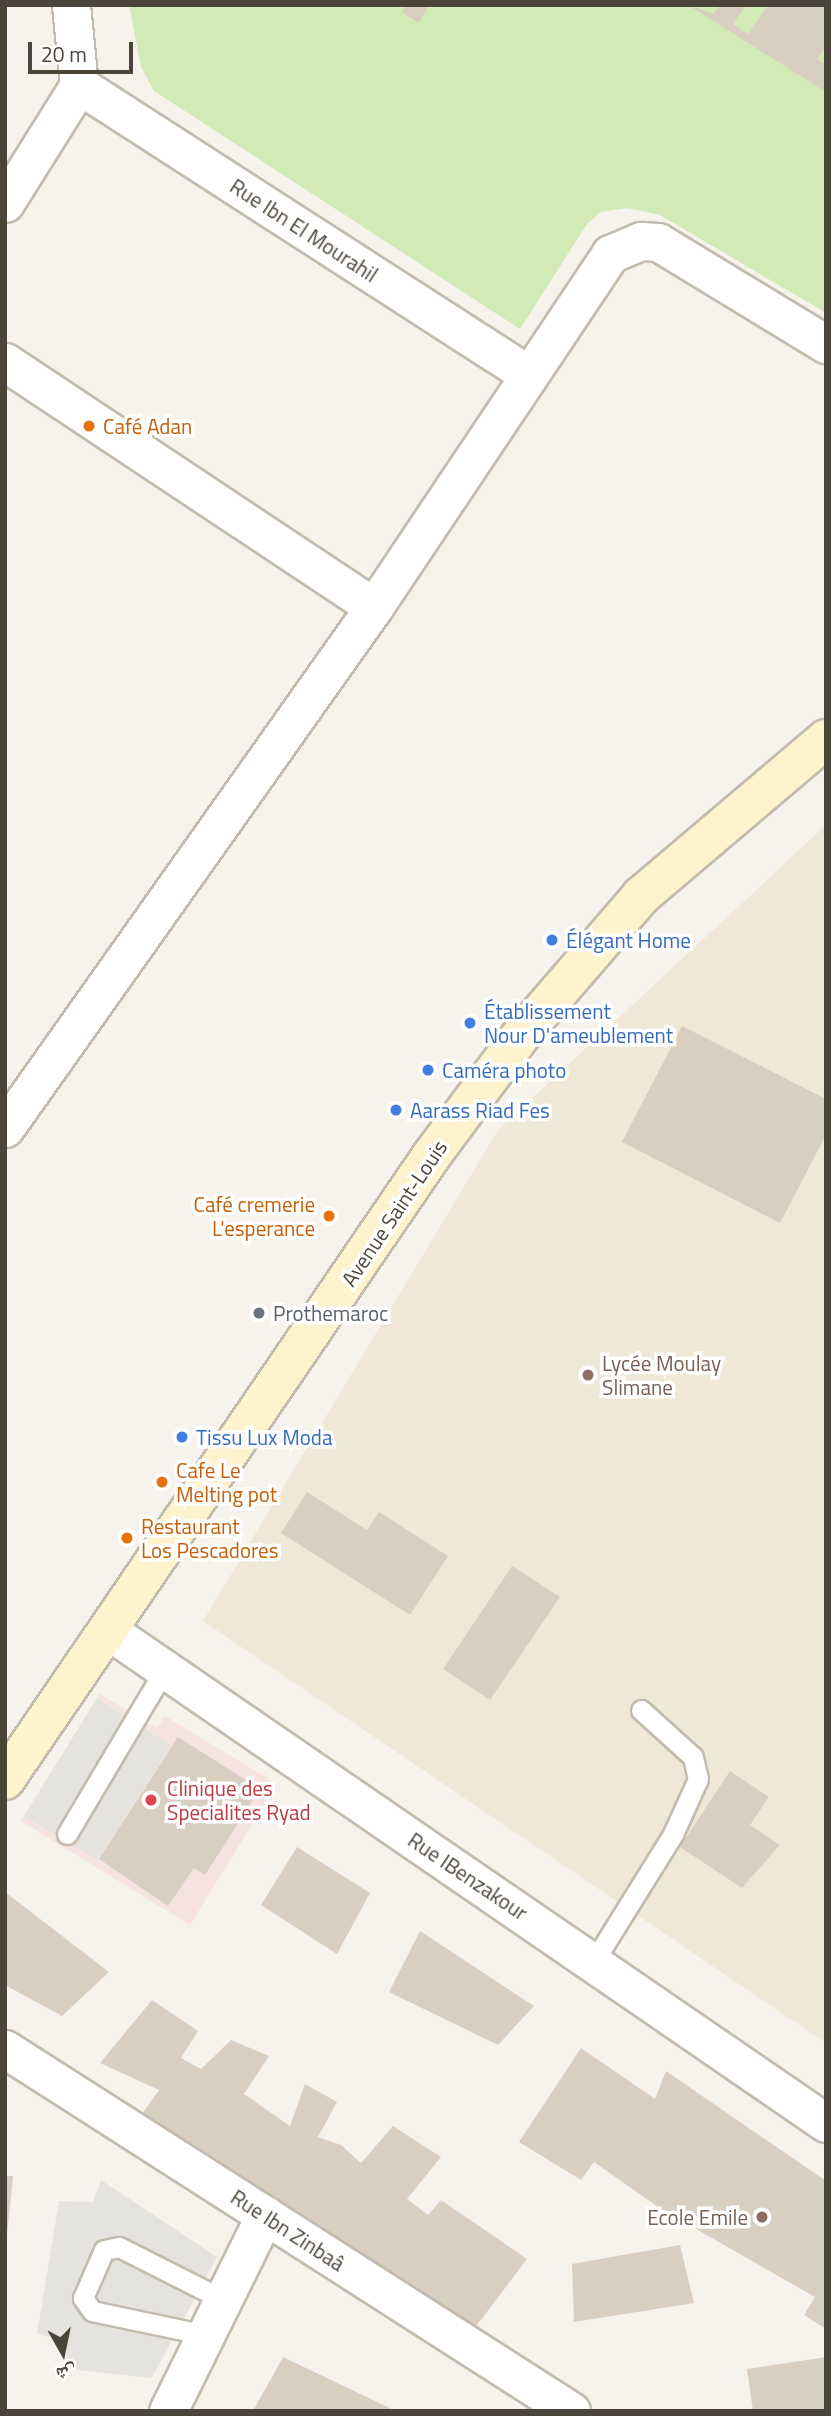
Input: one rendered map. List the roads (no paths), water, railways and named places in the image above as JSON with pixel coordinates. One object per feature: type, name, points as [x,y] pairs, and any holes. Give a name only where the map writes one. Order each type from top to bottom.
[{"type":"main road","name":"Avenue Saint-Louis","points":[[5,1780],[432,1155],[522,1034],[641,896],[826,739]]},
{"type":"street","points":[[5,203],[79,85],[71,5]]},
{"type":"street","name":"Rue Ibn El Mourahil","points":[[79,85],[529,375]]},
{"type":"street","points":[[5,1128],[374,607],[610,254],[641,240],[674,249],[826,344]]},
{"type":"street","points":[[5,362],[374,607]]},
{"type":"street","name":"Rue IBenzakour","points":[[109,1631],[594,1961],[826,2123]]},
{"type":"street","name":"Rue Ibn Zinbaâ","points":[[5,2049],[565,2409]]},
{"type":"street","points":[[168,2411],[265,2215]]},
{"type":"lane","points":[[67,1834],[165,1669]]},
{"type":"lane","points":[[594,1961],[673,1834],[698,1779],[693,1757],[641,1710]]},
{"type":"lane","points":[[206,2335],[92,2311],[83,2298],[104,2250],[119,2247],[224,2300]]},
{"type":"place","name":"Café Adan","points":[[89,426]]},
{"type":"place","name":"Élégant Home","points":[[552,940]]},
{"type":"place","name":"Établissement Nour D'ameublement","points":[[470,1023]]},
{"type":"place","name":"Caméra photo","points":[[428,1070]]},
{"type":"place","name":"Aarass Riad Fes","points":[[396,1110]]},
{"type":"place","name":"Café cremerie L'esperance","points":[[329,1216]]},
{"type":"place","name":"Prothemaroc","points":[[259,1313]]},
{"type":"place","name":"Lycée Moulay Slimane","points":[[588,1375]]},
{"type":"place","name":"Tissu Lux Moda","points":[[182,1437]]},
{"type":"place","name":"Cafe Le Melting pot","points":[[162,1482]]},
{"type":"place","name":"Restaurant Los Pescadores","points":[[127,1538]]},
{"type":"place","name":"Clinique des Specialites Ryad","points":[[151,1800]]},
{"type":"place","name":"Ecole Emile","points":[[762,2217]]}]
